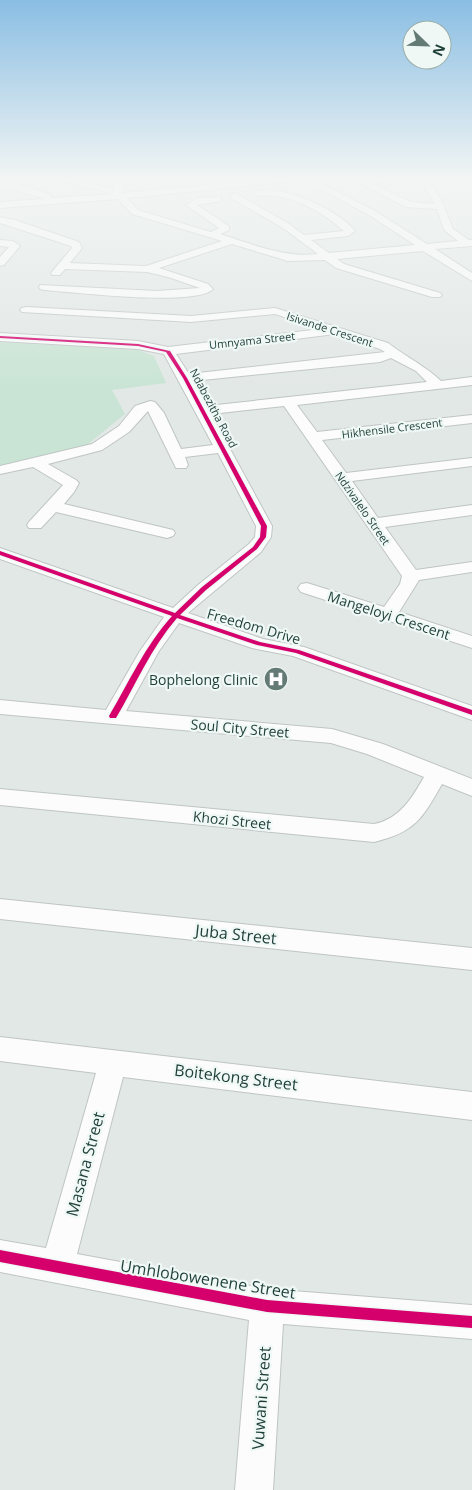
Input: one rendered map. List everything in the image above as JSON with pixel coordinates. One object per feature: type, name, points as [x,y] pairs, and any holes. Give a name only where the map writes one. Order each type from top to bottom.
[{"type":"street","points":[[0,263],[13,249]]},
{"type":"street","points":[[2,337],[77,249]]},
{"type":"street","points":[[147,268],[208,249]]},
{"type":"street","points":[[258,249],[291,258],[399,249]]},
{"type":"street","points":[[316,249],[342,267],[436,295]]},
{"type":"street","points":[[428,249],[472,278]]},
{"type":"street","points":[[29,306],[208,291],[204,286],[147,268],[62,266]]},
{"type":"street","points":[[385,280],[402,273]]},
{"type":"street","name":"Isivande Crescent","points":[[29,306],[191,318],[274,311],[389,348],[392,354],[380,358],[185,378]]},
{"type":"street","name":"Umnyama Street","points":[[168,351],[337,331]]},
{"type":"street","points":[[2,337],[143,345],[168,351]]},
{"type":"street","name":"Ndabezitha Road","points":[[168,351],[185,378],[264,526],[263,537],[255,548],[181,610]]},
{"type":"street","points":[[392,354],[420,368],[438,385]]},
{"type":"street","points":[[202,411],[472,382]]},
{"type":"street","name":"Ndzivalelo Street","points":[[288,402],[411,576]]},
{"type":"street","points":[[0,470],[101,445],[124,429],[140,409],[150,405],[157,413],[179,460],[223,448]]},
{"type":"street","name":"Hikhensile Crescent","points":[[312,438],[472,419]]},
{"type":"street","points":[[34,462],[71,483],[69,489],[35,525]]},
{"type":"street","points":[[342,478],[472,462]]},
{"type":"street","points":[[52,506],[167,533]]},
{"type":"street","points":[[374,524],[472,510]]},
{"type":"street","name":"Freedom Drive","points":[[0,541],[181,610],[259,644],[298,651],[472,713]]},
{"type":"street","name":"Freedom Drive","points":[[0,553],[181,610]]},
{"type":"street","points":[[388,614],[409,584],[411,576],[472,567]]},
{"type":"street","name":"Mangeloyi Crescent","points":[[307,588],[472,642]]},
{"type":"street","points":[[113,716],[150,650],[181,610]]},
{"type":"street","name":"Soul City Street","points":[[0,707],[332,736],[375,749],[472,788]]},
{"type":"street","name":"Khozi Street","points":[[0,797],[374,833],[387,831],[407,820],[437,774]]},
{"type":"street","name":"Juba Street","points":[[0,909],[472,959]]},
{"type":"street","name":"Boitekong Street","points":[[0,1049],[472,1106]]},
{"type":"street","name":"Masana Street","points":[[57,1267],[112,1062]]},
{"type":"street","name":"Umhlobowenene Street","points":[[0,1256],[267,1306],[472,1322]]},
{"type":"street","name":"Vuwani Street","points":[[254,1490],[267,1306]]},
{"type":"green space","points":[[0,342],[138,350],[154,356],[166,383],[112,390],[125,414],[83,448],[0,466]]},
{"type":"cycle path","points":[[0,337],[138,345],[168,351],[185,378],[264,526],[263,537],[255,548],[194,597],[166,626],[149,651],[113,716]]},
{"type":"cycle path","points":[[0,553],[259,644],[297,651],[472,713]]},
{"type":"cycle path","points":[[0,1256],[267,1306],[472,1322]]},
{"type":"place","name":"Bophelong Clinic","points":[[276,679]]}]
